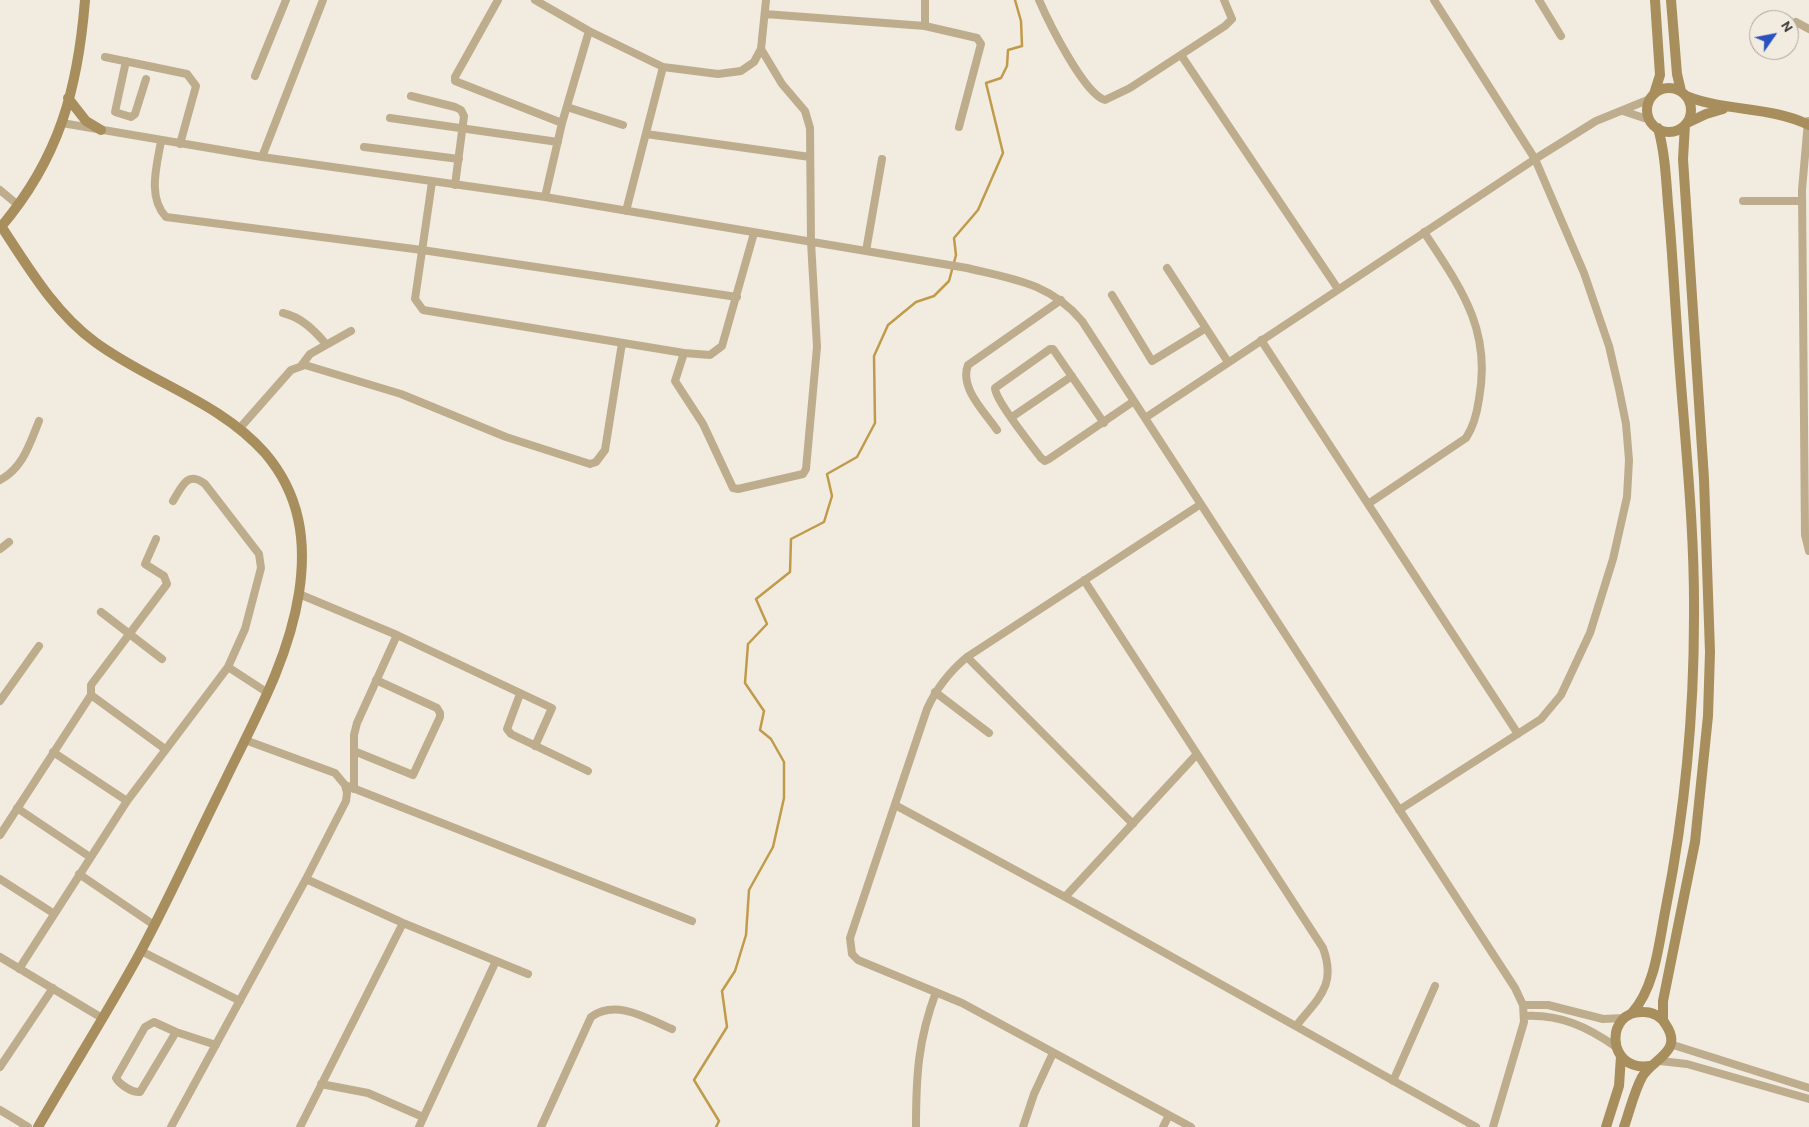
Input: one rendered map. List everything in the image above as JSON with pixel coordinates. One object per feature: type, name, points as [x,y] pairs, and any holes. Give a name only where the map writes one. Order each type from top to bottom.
[{"type":"main road","points":[[38,1127],[141,951],[268,694],[285,648],[299,594],[302,550],[302,528],[298,510],[280,472],[264,453],[239,428],[216,412],[123,360],[80,330],[33,276],[1,227],[39,176],[52,150],[62,123],[78,55],[85,0]]},
{"type":"main road","points":[[1655,0],[1660,75],[1648,106],[1650,120],[1658,128],[1668,132],[1675,131],[1706,114],[1732,108]]},
{"type":"main road","points":[[1663,1020],[1663,1001],[1695,842],[1708,716],[1710,652],[1704,479],[1683,159],[1686,124],[1691,109],[1684,94],[1671,0]]},
{"type":"main road","points":[[1652,96],[1667,88],[1706,104],[1771,112],[1808,123]]},
{"type":"main road","points":[[68,98],[86,121],[101,130]]},
{"type":"main road","points":[[1606,1127],[1619,1086],[1616,1032],[1642,999],[1651,974],[1669,890],[1687,773],[1692,699],[1694,615],[1692,543],[1668,202],[1663,146],[1658,128]]},
{"type":"main road","points":[[1618,1052],[1631,1064],[1650,1066],[1660,1061],[1668,1052],[1670,1044],[1669,1030],[1663,1020],[1649,1012],[1628,1016]]},
{"type":"main road","points":[[1624,1127],[1637,1088],[1650,1066]]},
{"type":"street","points":[[255,76],[286,0]]},
{"type":"street","points":[[262,157],[323,0]]},
{"type":"street","points":[[498,0],[455,77],[455,81],[459,85],[562,122]]},
{"type":"street","points":[[535,0],[589,31],[663,67],[704,74],[729,73],[748,67],[761,50],[766,0]]},
{"type":"street","points":[[925,0],[925,26]]},
{"type":"street","points":[[1039,0],[1055,35],[1092,92],[1105,100],[1117,96],[1225,26],[1232,19],[1224,0]]},
{"type":"street","points":[[1400,810],[1541,719],[1561,695],[1590,633],[1613,559],[1627,497],[1629,460],[1626,424],[1609,346],[1584,273],[1535,159],[1434,0]]},
{"type":"street","points":[[1538,0],[1561,36]]},
{"type":"street","points":[[765,14],[925,26],[967,34],[977,38],[981,44],[959,127]]},
{"type":"street","points":[[545,197],[562,122],[589,31]]},
{"type":"street","points":[[684,353],[675,381],[718,454],[733,488],[738,489],[803,474],[806,469],[817,347],[811,242],[810,128],[805,111],[786,89],[761,50]]},
{"type":"street","points":[[1181,54],[1338,289]]},
{"type":"street","points":[[105,57],[187,74],[193,79],[196,86],[180,144]]},
{"type":"street","points":[[126,61],[115,112],[131,117],[135,114],[146,79]]},
{"type":"street","points":[[626,211],[663,67]]},
{"type":"street","points":[[411,96],[461,110],[464,116],[455,185]]},
{"type":"street","points":[[1145,418],[1535,159],[1596,121],[1623,111],[1652,96]]},
{"type":"street","points":[[567,107],[623,125]]},
{"type":"street","points":[[1623,111],[1650,120]]},
{"type":"street","points":[[390,118],[558,142]]},
{"type":"street","points":[[62,123],[262,157],[545,197],[968,268],[1032,284],[1061,300],[1082,321],[1515,988],[1524,1016],[1493,1127]]},
{"type":"street","points":[[1808,123],[1805,192],[1802,201],[1806,535],[1809,551]]},
{"type":"street","points":[[646,134],[810,156]]},
{"type":"street","points":[[161,141],[155,178],[155,195],[160,211],[166,217],[422,250],[737,297]]},
{"type":"street","points":[[364,148],[458,159]]},
{"type":"street","points":[[866,251],[882,160]]},
{"type":"street","points":[[432,182],[415,300],[423,310],[684,353],[710,355],[722,346],[754,233]]},
{"type":"street","points":[[0,190],[18,205]]},
{"type":"street","points":[[1743,200],[1802,201]]},
{"type":"street","points":[[1368,504],[1466,438],[1471,430],[1477,409],[1483,367],[1483,351],[1462,292],[1424,232]]},
{"type":"street","points":[[1167,268],[1228,362]]},
{"type":"street","points":[[1112,295],[1152,361],[1206,328]]},
{"type":"street","points":[[997,430],[967,386],[965,376],[968,365],[1061,300]]},
{"type":"street","points":[[283,312],[293,315],[306,324],[326,344]]},
{"type":"street","points":[[300,366],[310,354],[351,331]]},
{"type":"street","points":[[1262,340],[1518,734]]},
{"type":"street","points":[[239,428],[291,370],[305,364],[401,394],[506,437],[590,464],[596,462],[605,450],[622,343]]},
{"type":"street","points":[[1104,423],[1056,351],[1050,349],[995,388],[996,394],[1045,461],[1104,423],[1134,401]]},
{"type":"street","points":[[1012,417],[1072,376]]},
{"type":"street","points":[[0,480],[16,469],[27,451],[39,421]]},
{"type":"street","points":[[19,969],[53,913],[127,800],[228,667],[245,628],[261,562],[259,554],[205,484],[198,478],[191,478],[185,481],[173,500]]},
{"type":"street","points":[[1191,1127],[995,1020],[936,992],[858,960],[852,954],[850,938],[935,692],[947,675],[967,657],[1201,504]]},
{"type":"street","points":[[0,835],[91,695],[91,685],[167,584],[164,576],[145,564],[156,539]]},
{"type":"street","points":[[0,549],[9,542]]},
{"type":"street","points":[[1084,580],[1314,933],[1326,957],[1330,966],[1324,990],[1296,1026]]},
{"type":"street","points":[[299,594],[397,635],[552,708],[535,746]]},
{"type":"street","points":[[101,612],[162,659]]},
{"type":"street","points":[[354,789],[354,750],[357,723],[397,635]]},
{"type":"street","points":[[0,701],[39,646]]},
{"type":"street","points":[[967,657],[1132,824]]},
{"type":"street","points":[[228,667],[268,694]]},
{"type":"street","points":[[354,750],[413,775],[440,716],[437,708],[376,680]]},
{"type":"street","points":[[935,692],[989,733]]},
{"type":"street","points":[[520,694],[507,723],[507,729],[511,734],[588,771]]},
{"type":"street","points":[[91,695],[165,749]]},
{"type":"street","points":[[245,740],[334,773],[345,785],[354,789],[692,921]]},
{"type":"street","points":[[53,752],[127,800]]},
{"type":"street","points":[[1065,897],[1197,754]]},
{"type":"street","points":[[171,1127],[306,879],[346,801],[345,785]]},
{"type":"street","points":[[895,805],[1065,897],[1476,1127]]},
{"type":"street","points":[[17,808],[90,857]]},
{"type":"street","points":[[79,874],[154,925]]},
{"type":"street","points":[[0,879],[53,913]]},
{"type":"street","points":[[306,879],[495,963],[528,974]]},
{"type":"street","points":[[300,1127],[403,923]]},
{"type":"street","points":[[141,951],[240,1000]]},
{"type":"street","points":[[0,958],[102,1018]]},
{"type":"street","points":[[419,1127],[495,963]]},
{"type":"street","points":[[1393,1081],[1435,986]]},
{"type":"street","points":[[0,1067],[53,988]]},
{"type":"street","points":[[916,1127],[916,1076],[919,1049],[927,1016],[936,992]]},
{"type":"street","points":[[1522,1005],[1548,1005],[1603,1020],[1628,1016]]},
{"type":"street","points":[[542,1127],[591,1017],[602,1009],[625,1010],[672,1029]]},
{"type":"street","points":[[1524,1016],[1553,1016],[1572,1022],[1592,1031],[1618,1052]]},
{"type":"street","points":[[176,1032],[140,1092],[136,1093],[119,1082],[116,1078],[145,1027],[154,1022],[176,1032],[216,1045]]},
{"type":"street","points":[[1670,1044],[1809,1088]]},
{"type":"street","points":[[1024,1127],[1034,1094],[1053,1053]]},
{"type":"street","points":[[1660,1061],[1687,1064],[1809,1099]]},
{"type":"street","points":[[321,1084],[368,1093],[423,1117]]},
{"type":"street","points":[[0,1110],[28,1127]]},
{"type":"street","points":[[1163,1127],[1169,1115]]},
{"type":"waterway","points":[[716,1127],[719,1121],[694,1080],[727,1027],[722,991],[735,971],[746,935],[749,890],[773,847],[784,798],[784,762],[771,739],[760,730],[764,711],[745,683],[748,644],[767,624],[756,599],[790,572],[791,539],[824,522],[832,496],[827,474],[857,457],[875,423],[874,356],[888,325],[916,302],[934,296],[949,281],[956,255],[954,238],[978,210],[1003,153],[986,83],[1001,78],[1007,66],[1008,50],[1022,46],[1021,21],[1015,0]]}]
